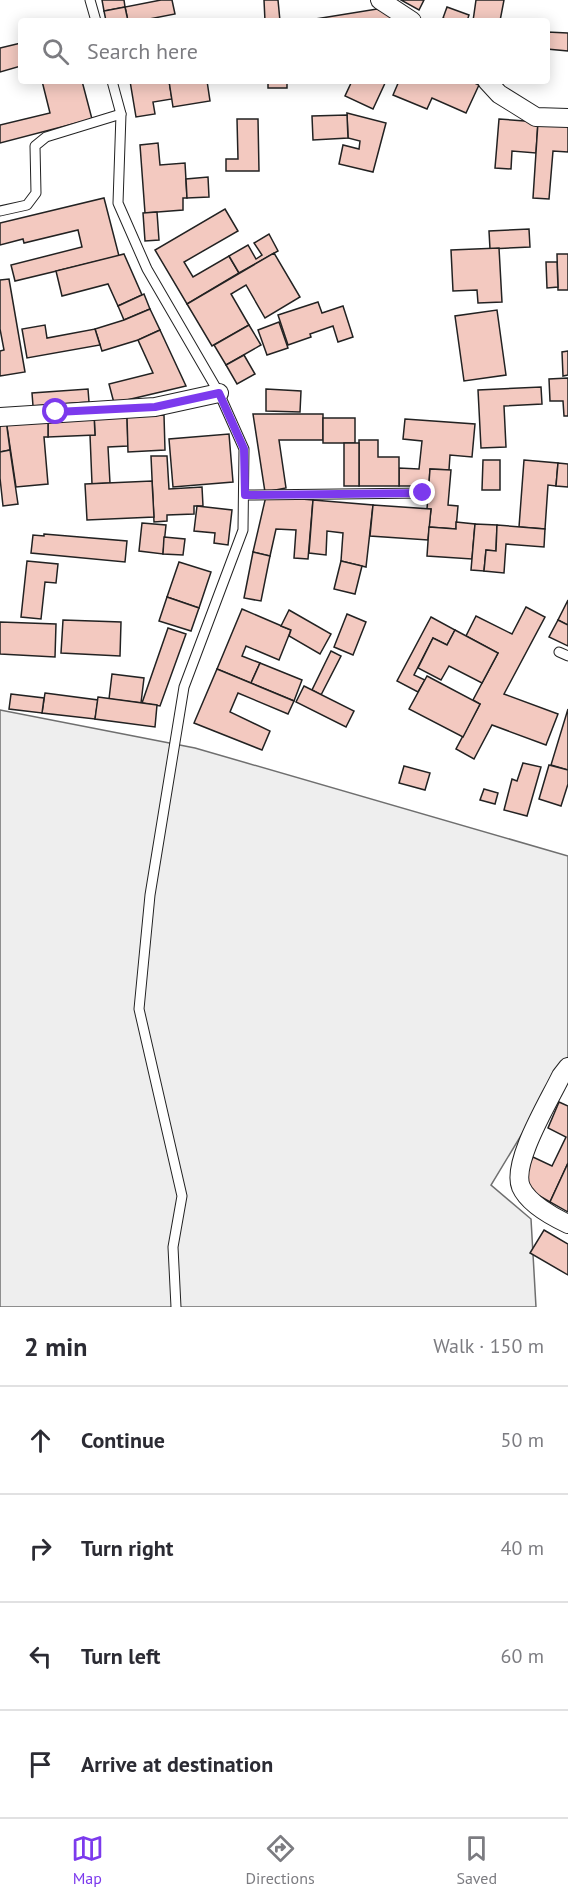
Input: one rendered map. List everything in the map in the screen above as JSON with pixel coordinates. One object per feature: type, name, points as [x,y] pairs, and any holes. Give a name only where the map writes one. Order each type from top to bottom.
[{"type":"street","points":[[380,0],[407,18]]},
{"type":"street","points":[[490,84],[499,94],[536,117],[568,118]]},
{"type":"street","points":[[0,417],[155,407],[219,393]]},
{"type":"street","points":[[568,1067],[561,1076],[523,1153],[518,1176],[522,1190],[538,1206],[546,1213],[568,1224]]},
{"type":"lane","points":[[90,0],[95,18]]},
{"type":"lane","points":[[113,84],[121,114],[118,203],[147,269],[219,393],[244,449],[243,530],[184,687],[150,895],[139,1009],[182,1196],[173,1247],[176,1307]]},
{"type":"lane","points":[[0,211],[27,205],[36,193],[35,146],[46,137],[121,114]]},
{"type":"lane","points":[[245,495],[423,493]]},
{"type":"lane","points":[[559,652],[568,656]]},
{"type":"shaded area","points":[[0,710],[195,748],[568,856],[568,1058],[491,1185],[531,1219],[536,1307],[0,1307]]},
{"type":"building","points":[[102,0],[124,0],[125,7],[104,11]]},
{"type":"building","points":[[172,0],[175,14],[154,18],[127,18],[125,7]]},
{"type":"building","points":[[264,0],[278,0],[280,18],[265,18]]},
{"type":"building","points":[[401,0],[424,0],[419,10]]},
{"type":"building","points":[[476,0],[504,0],[501,18],[473,18]]},
{"type":"building","points":[[125,7],[127,18],[105,18],[104,11]]},
{"type":"building","points":[[447,7],[469,15],[468,18],[443,18]]},
{"type":"building","points":[[377,9],[397,18],[322,18]]},
{"type":"building","points":[[550,32],[568,33],[568,51],[550,49]]},
{"type":"building","points":[[18,44],[18,67],[0,72],[0,48]]},
{"type":"building","points":[[43,84],[83,84],[92,119],[0,143],[0,125],[50,113]]},
{"type":"building","points":[[130,84],[170,84],[172,99],[153,102],[155,114],[136,117]]},
{"type":"building","points":[[169,84],[207,84],[210,101],[173,107]]},
{"type":"building","points":[[268,84],[287,84],[287,88],[268,88]]},
{"type":"building","points":[[351,84],[385,84],[373,109],[345,96]]},
{"type":"building","points":[[398,84],[479,85],[466,113],[432,98],[427,109],[393,95]]},
{"type":"building","points":[[347,113],[386,123],[373,172],[339,164],[343,145],[359,149],[360,141],[348,138]]},
{"type":"building","points":[[347,115],[348,138],[313,140],[312,116]]},
{"type":"building","points":[[237,119],[258,119],[259,171],[226,171],[226,159],[238,159]]},
{"type":"building","points":[[499,119],[538,122],[536,153],[512,151],[511,169],[495,168]]},
{"type":"building","points":[[538,122],[568,124],[568,152],[553,151],[549,199],[533,198]]},
{"type":"building","points":[[158,143],[160,165],[185,163],[187,198],[183,198],[183,210],[145,213],[140,145]]},
{"type":"building","points":[[208,177],[209,197],[187,198],[186,179]]},
{"type":"building","points":[[104,198],[119,256],[15,281],[11,265],[82,247],[78,230],[24,243],[23,239],[0,245],[0,223]]},
{"type":"building","points":[[225,209],[238,231],[184,262],[193,277],[229,256],[239,273],[187,304],[155,250]]},
{"type":"building","points":[[157,212],[159,240],[145,241],[143,213]]},
{"type":"building","points":[[529,229],[530,247],[490,249],[489,231]]},
{"type":"building","points":[[269,234],[278,251],[239,273],[229,256],[248,245],[256,259],[262,255],[254,243]]},
{"type":"building","points":[[499,248],[502,302],[478,303],[477,290],[453,291],[451,250]]},
{"type":"building","points":[[274,253],[300,297],[265,318],[246,285],[231,294],[249,325],[212,346],[187,304]]},
{"type":"building","points":[[124,254],[142,295],[118,306],[108,284],[62,296],[56,271]]},
{"type":"building","points":[[557,254],[568,254],[568,290],[558,290]]},
{"type":"building","points":[[546,262],[557,262],[558,287],[547,288]]},
{"type":"building","points":[[9,279],[25,372],[0,376],[0,351],[4,350],[0,329],[0,280]]},
{"type":"building","points":[[144,294],[150,309],[124,320],[118,306]]},
{"type":"building","points":[[318,302],[322,313],[343,306],[353,337],[338,342],[333,326],[288,345],[278,315]]},
{"type":"building","points":[[150,309],[160,330],[138,340],[102,351],[95,329]]},
{"type":"building","points":[[497,310],[506,375],[464,381],[455,316]]},
{"type":"building","points":[[279,322],[288,348],[267,355],[258,330]]},
{"type":"building","points":[[45,325],[47,338],[95,329],[100,345],[27,358],[22,329]]},
{"type":"building","points":[[249,325],[261,345],[226,365],[214,345]]},
{"type":"building","points":[[160,330],[186,386],[114,403],[109,384],[153,373],[138,340]]},
{"type":"building","points":[[568,351],[568,375],[563,376],[562,352]]},
{"type":"building","points":[[244,355],[255,374],[237,384],[226,365]]},
{"type":"building","points":[[568,378],[568,416],[564,416],[563,401],[550,401],[549,379]]},
{"type":"building","points":[[541,387],[542,404],[504,406],[506,447],[481,448],[478,390]]},
{"type":"building","points":[[88,389],[89,402],[33,406],[32,393]]},
{"type":"building","points":[[266,389],[301,391],[300,412],[266,411]]},
{"type":"building","points":[[127,413],[128,446],[108,447],[110,483],[92,484],[90,435],[95,435],[94,414]]},
{"type":"building","points":[[94,414],[95,435],[48,437],[48,416]]},
{"type":"building","points":[[253,414],[323,414],[323,440],[279,440],[286,488],[265,492]]},
{"type":"building","points":[[164,415],[165,450],[128,452],[127,417]]},
{"type":"building","points":[[48,416],[48,437],[44,437],[48,484],[16,487],[6,420]]},
{"type":"building","points":[[323,418],[355,418],[355,443],[323,443]]},
{"type":"building","points":[[405,419],[475,424],[472,457],[450,455],[449,470],[430,469],[429,486],[399,486],[399,468],[419,469],[422,441],[403,439]]},
{"type":"building","points":[[6,420],[10,450],[0,452],[0,421]]},
{"type":"building","points":[[229,434],[233,482],[173,487],[169,439]]},
{"type":"building","points":[[359,440],[378,440],[378,457],[399,457],[399,486],[359,486]]},
{"type":"building","points":[[344,443],[359,443],[359,486],[344,486]]},
{"type":"building","points":[[10,450],[18,504],[3,506],[0,452]]},
{"type":"building","points":[[151,456],[167,456],[169,489],[202,487],[203,506],[194,506],[194,514],[167,515],[167,521],[154,522]]},
{"type":"building","points":[[483,460],[500,460],[500,490],[482,490]]},
{"type":"building","points":[[524,460],[558,463],[556,486],[548,485],[545,529],[519,527]]},
{"type":"building","points":[[558,463],[568,464],[568,487],[556,486]]},
{"type":"building","points":[[430,469],[451,470],[448,505],[458,506],[456,529],[429,527],[431,509],[427,509]]},
{"type":"building","points":[[152,481],[154,517],[87,520],[85,484]]},
{"type":"building","points":[[266,496],[313,500],[308,559],[294,558],[296,530],[276,529],[270,556],[253,552]]},
{"type":"building","points":[[313,500],[373,505],[366,567],[341,561],[343,533],[327,531],[326,555],[309,553]]},
{"type":"building","points":[[373,505],[431,509],[428,540],[370,536]]},
{"type":"building","points":[[197,506],[232,510],[228,545],[214,543],[215,533],[194,531]]},
{"type":"building","points":[[456,522],[475,524],[472,559],[427,556],[429,527],[456,529]]},
{"type":"building","points":[[142,523],[166,525],[163,554],[139,551]]},
{"type":"building","points":[[475,524],[497,525],[496,551],[486,550],[484,571],[471,570]]},
{"type":"building","points":[[497,525],[545,529],[544,547],[506,544],[504,573],[484,571],[486,550],[496,551]]},
{"type":"building","points":[[44,534],[127,541],[125,562],[31,553],[33,535],[44,536]]},
{"type":"building","points":[[164,537],[185,539],[183,555],[163,554]]},
{"type":"building","points":[[253,552],[270,556],[261,601],[244,598]]},
{"type":"building","points":[[27,561],[58,564],[56,583],[45,582],[41,619],[21,617]]},
{"type":"building","points":[[341,561],[362,566],[355,594],[334,589]]},
{"type":"building","points":[[179,562],[211,572],[199,608],[167,597]]},
{"type":"building","points":[[167,597],[199,608],[191,631],[159,621]]},
{"type":"building","points":[[568,600],[568,625],[558,620]]},
{"type":"building","points":[[526,607],[545,617],[504,694],[558,714],[546,745],[492,725],[474,759],[456,749],[480,704],[473,700],[498,653],[466,636],[476,616],[512,634]]},
{"type":"building","points":[[242,609],[291,630],[279,660],[246,646],[242,656],[260,663],[251,683],[217,669]]},
{"type":"building","points":[[289,610],[331,634],[320,654],[289,636],[291,630],[281,626]]},
{"type":"building","points":[[347,614],[366,622],[353,655],[334,647]]},
{"type":"building","points":[[431,617],[455,630],[447,645],[433,638],[414,675],[425,680],[418,692],[397,681]]},
{"type":"building","points":[[63,620],[121,622],[120,656],[61,653]]},
{"type":"building","points":[[558,620],[568,625],[568,646],[549,637]]},
{"type":"building","points":[[0,622],[56,624],[55,657],[0,654]]},
{"type":"building","points":[[168,628],[186,634],[160,706],[142,703]]},
{"type":"building","points":[[455,630],[498,653],[482,683],[449,666],[441,680],[418,668],[433,638],[447,645]]},
{"type":"building","points":[[331,651],[341,656],[321,695],[312,690]]},
{"type":"building","points":[[260,663],[302,680],[294,701],[251,683]]},
{"type":"building","points":[[217,669],[294,701],[288,714],[238,693],[230,712],[270,731],[262,750],[194,723]]},
{"type":"building","points":[[112,674],[144,678],[141,703],[109,699]]},
{"type":"building","points":[[427,676],[480,704],[463,737],[409,709]]},
{"type":"building","points":[[304,686],[354,711],[346,727],[296,702]]},
{"type":"building","points":[[45,693],[98,700],[95,719],[42,713]]},
{"type":"building","points":[[11,694],[44,698],[42,713],[9,709]]},
{"type":"building","points":[[98,697],[157,705],[155,727],[95,719]]},
{"type":"building","points":[[568,709],[568,770],[551,765]]},
{"type":"building","points":[[523,763],[541,767],[527,816],[504,810],[512,779],[517,781]]},
{"type":"building","points":[[549,765],[568,770],[568,784],[561,806],[539,799]]},
{"type":"building","points":[[404,766],[430,773],[425,790],[399,783]]},
{"type":"building","points":[[484,789],[498,793],[495,804],[480,800]]},
{"type":"building","points":[[559,1102],[568,1106],[568,1163],[550,1202],[524,1187],[523,1178],[533,1157],[552,1166],[566,1137],[548,1128]]},
{"type":"building","points":[[568,1163],[568,1212],[550,1202]]},
{"type":"building","points":[[544,1230],[568,1244],[568,1275],[530,1253]]},
{"type":"route","points":[[56,412],[155,407],[219,393],[244,449],[245,495],[423,493]]}]
